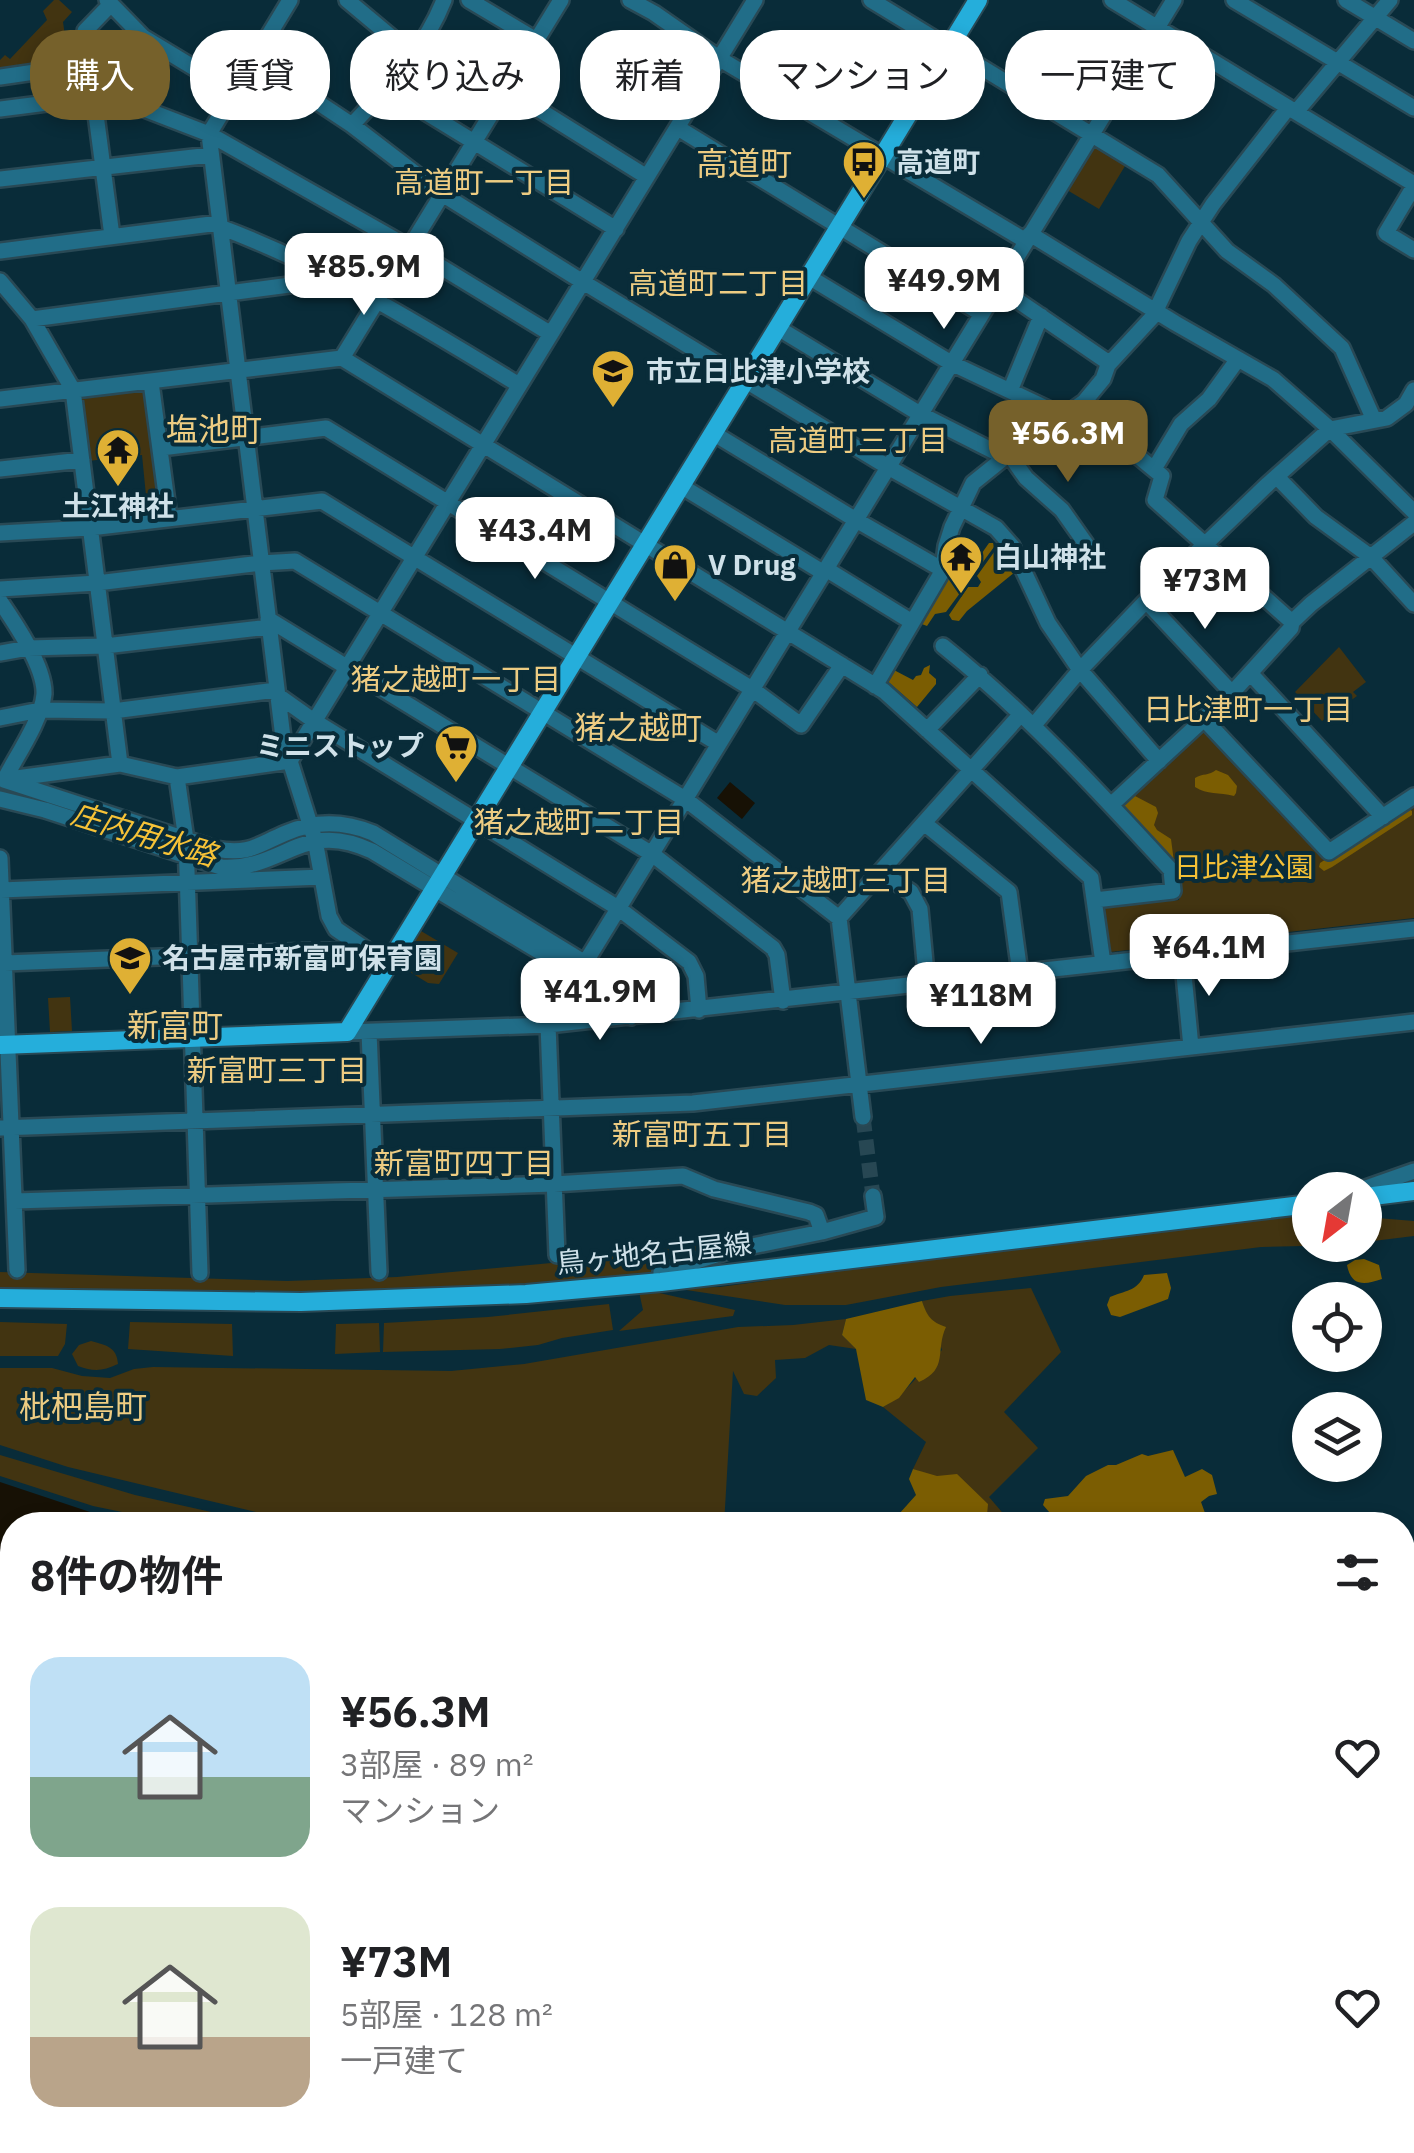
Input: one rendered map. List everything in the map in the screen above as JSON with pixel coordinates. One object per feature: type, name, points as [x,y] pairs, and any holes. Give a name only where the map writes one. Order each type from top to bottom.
[{"type":"main road","points":[[960,30],[978,0]]},
{"type":"main road","points":[[4,1045],[347,1032],[905,120]]},
{"type":"main road","points":[[1382,1195],[1414,1191]]},
{"type":"main road","name":"鳥ヶ地名古屋線","points":[[0,1298],[360,1301],[526,1294],[660,1282],[1292,1206]]},
{"type":"street","points":[[272,30],[290,0]]},
{"type":"street","points":[[347,0],[384,30]]},
{"type":"street","points":[[431,30],[444,0]]},
{"type":"street","points":[[469,0],[519,30]]},
{"type":"street","points":[[542,30],[560,0]]},
{"type":"street","points":[[630,0],[678,30]]},
{"type":"street","points":[[755,0],[720,59],[1273,379],[1414,512]]},
{"type":"street","points":[[871,0],[920,30]]},
{"type":"street","points":[[1112,0],[1414,185],[1386,233],[1414,250]]},
{"type":"street","points":[[585,963],[1174,0]]},
{"type":"street","points":[[1234,0],[1414,108]]},
{"type":"street","points":[[1346,0],[1414,42]]},
{"type":"street","points":[[875,686],[943,570],[946,546],[974,482],[1084,402],[1103,379],[1109,363],[1157,311],[1189,242],[1212,204],[1292,110],[1340,62],[1390,0]]},
{"type":"street","points":[[86,30],[109,2],[143,37],[190,65]]},
{"type":"street","points":[[985,70],[1158,175],[1226,250],[1274,285],[1342,348],[1374,420]]},
{"type":"street","points":[[0,77],[30,73]]},
{"type":"street","points":[[0,109],[30,105]]},
{"type":"street","points":[[330,110],[442,194],[888,467],[996,528],[1012,546],[1048,623],[1080,670],[1158,761]]},
{"type":"street","points":[[170,119],[209,134],[410,248],[550,334]]},
{"type":"street","points":[[97,120],[112,236]]},
{"type":"street","points":[[217,120],[209,134],[211,155],[276,692],[288,761],[313,832],[325,903],[336,929],[388,965]]},
{"type":"street","points":[[352,125],[357,120]]},
{"type":"street","points":[[438,120],[616,229]]},
{"type":"street","points":[[342,358],[488,120]]},
{"type":"street","points":[[555,120],[647,177]]},
{"type":"street","points":[[2,780],[120,764],[178,777],[288,761],[683,120]]},
{"type":"street","points":[[678,128],[982,314]]},
{"type":"street","points":[[0,179],[211,155]]},
{"type":"street","points":[[0,250],[220,225],[378,300],[519,385]]},
{"type":"street","points":[[809,277],[952,363],[1064,416]]},
{"type":"street","points":[[32,319],[335,279]]},
{"type":"street","points":[[0,281],[32,319],[73,390],[120,764]]},
{"type":"street","points":[[998,287],[1109,363]]},
{"type":"street","points":[[1010,391],[1041,316]]},
{"type":"street","points":[[778,328],[920,414],[1007,456],[1062,510],[1086,544]]},
{"type":"street","points":[[0,399],[342,358],[875,686],[1087,874],[1092,882],[1103,963]]},
{"type":"street","points":[[1154,470],[1180,424],[1209,398],[1238,358]]},
{"type":"street","points":[[152,382],[169,518]]},
{"type":"street","points":[[839,918],[971,770],[1028,720],[1277,476],[1330,430],[1387,418],[1406,404],[1414,390]]},
{"type":"street","points":[[1084,402],[1128,448],[1162,476],[1155,500],[1292,622]]},
{"type":"street","points":[[161,448],[326,428],[752,689],[801,725],[842,665]]},
{"type":"street","points":[[713,433],[943,570]]},
{"type":"street","points":[[0,469],[82,460]]},
{"type":"street","points":[[1277,476],[1316,517],[1371,557],[1414,604]]},
{"type":"street","points":[[681,486],[912,622]]},
{"type":"street","points":[[0,533],[90,528],[322,501],[719,744]]},
{"type":"street","points":[[1111,805],[1251,674],[1311,604],[1414,522]]},
{"type":"street","points":[[0,589],[97,583],[295,561],[543,712],[685,799],[839,918],[863,1117]]},
{"type":"street","points":[[0,601],[28,648],[44,690],[40,710],[2,780]]},
{"type":"street","points":[[1146,602],[1232,693]]},
{"type":"street","points":[[0,653],[28,648],[105,646],[268,623],[652,854],[773,948],[783,1001]]},
{"type":"street","points":[[943,646],[1028,720],[1172,870],[1173,891],[1095,900]]},
{"type":"street","points":[[1251,674],[1383,816]]},
{"type":"street","points":[[927,730],[980,675]]},
{"type":"street","points":[[0,718],[40,710],[112,711],[276,692],[314,721],[618,908],[689,962],[696,976],[700,1010]]},
{"type":"street","points":[[1204,719],[1329,852],[1414,796]]},
{"type":"street","points":[[178,777],[185,848],[200,1273]]},
{"type":"street","points":[[2,780],[185,848],[222,868],[265,860],[313,832],[360,846],[439,882],[608,977],[624,992],[628,1010]]},
{"type":"street","points":[[0,799],[185,848]]},
{"type":"street","points":[[924,823],[1009,892],[1020,972]]},
{"type":"street","points":[[0,858],[6,1128],[15,1201],[17,1270]]},
{"type":"street","points":[[880,872],[911,892],[920,909],[926,984]]},
{"type":"street","points":[[2,890],[322,877]]},
{"type":"street","points":[[439,882],[628,1010]]},
{"type":"street","points":[[347,1032],[548,1025],[628,1010],[700,1010],[1414,929]]},
{"type":"street","points":[[5,963],[362,948]]},
{"type":"street","points":[[1182,954],[1192,1048]]},
{"type":"street","points":[[6,1128],[693,1103],[1414,1022]]},
{"type":"street","points":[[548,1025],[557,1255]]},
{"type":"street","points":[[369,1032],[379,1272]]},
{"type":"street","points":[[1382,1182],[1414,1170]]},
{"type":"street","points":[[15,1201],[554,1184],[683,1176],[714,1189],[809,1212],[816,1215],[822,1232]]},
{"type":"street","points":[[660,1282],[661,1272],[732,1250],[876,1217],[873,1196]]},
{"type":"green space","points":[[59,0],[72,12],[63,22],[64,30],[38,30],[47,20],[43,11]]},
{"type":"green space","points":[[30,38],[30,69],[0,73],[0,60],[5,55],[10,59]]},
{"type":"green space","points":[[1092,143],[1128,161],[1099,209],[1066,186]]},
{"type":"green space","points":[[145,390],[162,514],[148,516],[142,455],[88,461],[81,402]]},
{"type":"green space","points":[[1339,647],[1366,682],[1353,692],[1357,696],[1322,721],[1295,692]]},
{"type":"green space","name":"日比津公園","points":[[1202,727],[1329,858],[1414,801],[1414,918],[1110,952],[1105,907],[1179,900],[1175,868],[1117,806]]},
{"type":"green space","points":[[421,931],[458,953],[439,984],[428,983],[400,966]]},
{"type":"green space","points":[[70,997],[72,1031],[50,1032],[48,998]]},
{"type":"green space","points":[[1292,1213],[1292,1246],[941,1287],[846,1305],[785,1305],[673,1288],[720,1287]]},
{"type":"green space","points":[[1382,1218],[1414,1221],[1414,1236],[1382,1240]]},
{"type":"green space","points":[[808,1230],[731,1248],[654,1270],[643,1277],[563,1285],[402,1294],[0,1295],[0,1272],[287,1281],[397,1277],[562,1262]]},
{"type":"green space","points":[[1031,1288],[1061,1352],[1004,1412],[1038,1448],[989,1497],[1002,1512],[987,1512],[987,1504],[973,1492],[913,1469],[926,1442],[883,1407],[906,1389],[942,1350],[942,1333],[922,1301]]},
{"type":"green space","points":[[646,1290],[735,1310],[733,1316],[619,1331],[643,1310],[639,1292]]},
{"type":"green space","points":[[609,1304],[613,1330],[500,1349],[383,1352],[384,1323]]},
{"type":"green space","points":[[846,1319],[842,1335],[856,1349],[829,1345],[805,1358],[775,1360],[776,1378],[757,1396],[744,1394],[733,1371],[725,1512],[256,1512],[68,1467],[0,1445],[0,1368],[52,1368],[110,1378],[153,1367],[451,1371],[524,1364],[738,1327]]},
{"type":"green space","points":[[0,1322],[67,1324],[65,1344],[58,1356],[0,1356]]},
{"type":"green space","points":[[130,1322],[232,1324],[233,1356],[128,1349]]},
{"type":"green space","points":[[379,1323],[380,1352],[335,1354],[336,1324]]},
{"type":"green space","points":[[91,1341],[113,1350],[118,1364],[98,1370],[78,1366],[72,1354],[79,1345]]},
{"type":"green space","points":[[0,1455],[135,1495],[211,1512],[122,1512],[0,1476]]},
{"type":"shaded area","points":[[989,543],[994,547],[946,612],[935,614],[927,626],[919,623],[951,568],[977,560]]},
{"type":"shaded area","points":[[1001,547],[1008,551],[1015,572],[959,621],[952,620],[949,615],[968,587],[978,587],[981,582],[977,576]]},
{"type":"shaded area","points":[[930,665],[929,673],[936,684],[917,707],[886,680],[892,669],[913,680]]},
{"type":"shaded area","points":[[1216,770],[1228,775],[1237,786],[1234,796],[1195,787],[1195,778]]},
{"type":"shaded area","points":[[730,782],[755,803],[742,819],[717,798]]},
{"type":"shaded area","points":[[1135,796],[1156,807],[1154,825],[1171,839],[1174,862],[1122,806]]},
{"type":"shaded area","points":[[1406,807],[1412,815],[1332,867],[1324,871],[1319,867],[1320,863]]},
{"type":"shaded area","points":[[1347,1265],[1379,1265],[1382,1279],[1355,1281]]},
{"type":"shaded area","points":[[1167,1273],[1171,1288],[1168,1299],[1120,1317],[1111,1315],[1107,1305],[1110,1297],[1134,1287],[1144,1275]]},
{"type":"shaded area","points":[[922,1301],[930,1318],[946,1327],[938,1365],[919,1382],[915,1377],[899,1398],[883,1407],[866,1400],[856,1349],[842,1335],[846,1319]]},
{"type":"shaded area","points":[[1173,1450],[1185,1477],[1202,1469],[1212,1475],[1217,1494],[1201,1502],[1205,1512],[1049,1512],[1043,1505],[1045,1499],[1068,1496],[1086,1476],[1108,1465],[1142,1454]]},
{"type":"shaded area","points":[[913,1469],[937,1476],[957,1474],[988,1504],[987,1512],[901,1512],[916,1495],[909,1479]]},
{"type":"shaded area","points":[[0,1482],[90,1512],[0,1512]]},
{"type":"waterway","name":"庄内用水路","points":[[0,791],[27,798]]},
{"type":"waterway","name":"庄内用水路","points":[[320,833],[352,835],[370,842]]},
{"type":"tunnel","points":[[863,1117],[873,1196]]},
{"type":"place","name":"高道町","points":[[864,200]]},
{"type":"place","name":"市立日比津小学校","points":[[613,409]]},
{"type":"place","name":"土江神社","points":[[118,488]]},
{"type":"place","name":"白山神社","points":[[961,595]]},
{"type":"place","name":"V Drug","points":[[675,603]]},
{"type":"place","name":"ミニストップ","points":[[456,784]]},
{"type":"place","name":"名古屋市新富町保育園","points":[[130,996]]},
{"type":"district","name":"高道町","points":[[744,164]]},
{"type":"district","name":"高道町一丁目","points":[[484,183]]},
{"type":"district","name":"高道町二丁目","points":[[718,284]]},
{"type":"district","name":"塩池町","points":[[214,430]]},
{"type":"district","name":"高道町三丁目","points":[[858,441]]},
{"type":"district","name":"猪之越町一丁目","points":[[456,680]]},
{"type":"district","name":"日比津町一丁目","points":[[1248,710]]},
{"type":"district","name":"猪之越町","points":[[638,728]]},
{"type":"district","name":"猪之越町二丁目","points":[[579,823]]},
{"type":"district","name":"猪之越町三丁目","points":[[846,881]]},
{"type":"district","name":"新富町","points":[[175,1026]]},
{"type":"district","name":"新富町三丁目","points":[[277,1071]]},
{"type":"district","name":"新富町五丁目","points":[[702,1135]]},
{"type":"district","name":"新富町四丁目","points":[[464,1164]]},
{"type":"district","name":"枇杷島町","points":[[83,1407]]}]
